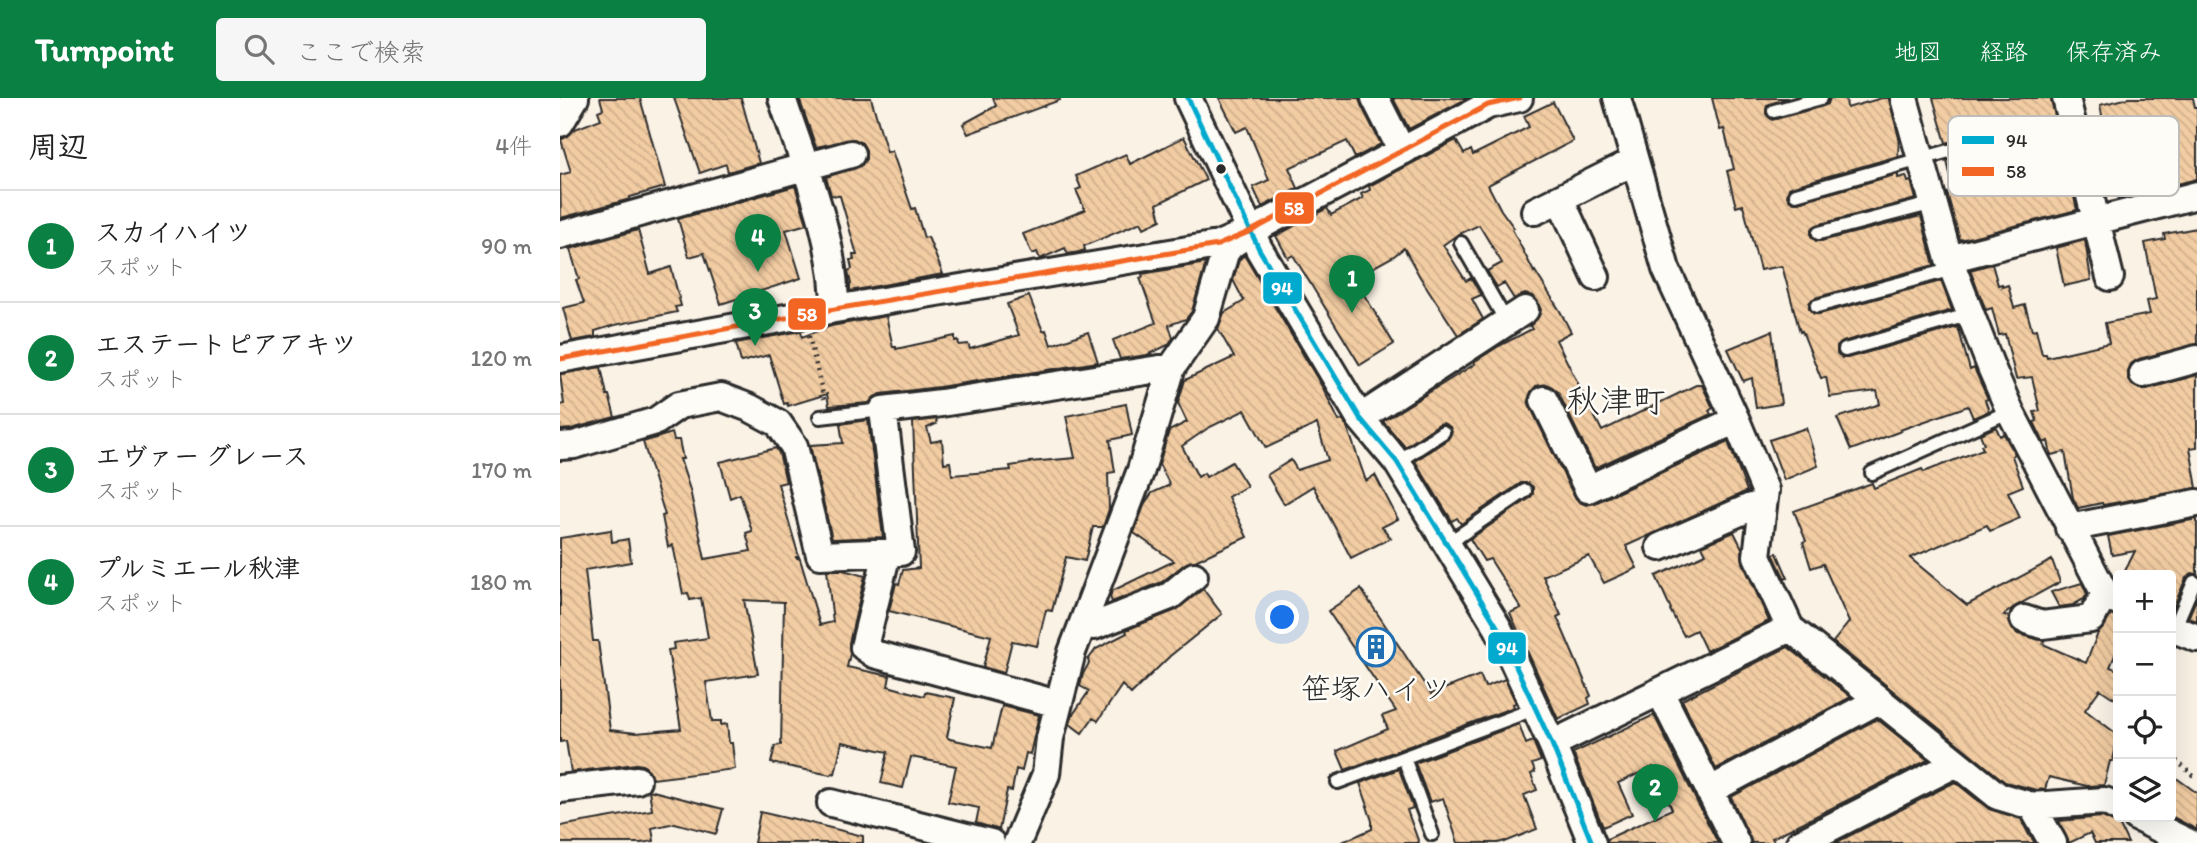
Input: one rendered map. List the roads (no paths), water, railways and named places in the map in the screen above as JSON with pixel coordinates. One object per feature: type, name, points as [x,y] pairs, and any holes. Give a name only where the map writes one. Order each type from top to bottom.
[{"type":"street","points":[[560,123],[575,98]]},
{"type":"street","points":[[782,98],[823,226],[835,289],[835,309]]},
{"type":"street","points":[[1188,98],[1259,249],[1360,418],[1396,462],[1498,628],[1552,744],[1592,843]]},
{"type":"street","points":[[1375,98],[1402,151]]},
{"type":"street","points":[[560,359],[805,314],[1218,245],[1251,231],[1402,151],[1487,102],[1519,98]]},
{"type":"street","points":[[1617,98],[1665,269],[1736,420],[1765,490],[1757,556],[1790,628],[1998,796],[2032,806],[2105,801],[2113,805]]},
{"type":"street","points":[[1905,98],[1951,264],[2010,411],[2069,528],[2111,598],[2091,619],[2042,625],[2024,619]]},
{"type":"street","points":[[2066,98],[2070,116]]},
{"type":"street","points":[[560,235],[851,153]]},
{"type":"street","points":[[1535,212],[1635,161]]},
{"type":"street","points":[[1951,264],[2096,221],[2197,195]]},
{"type":"street","points":[[2090,196],[2110,277]]},
{"type":"street","points":[[1560,199],[1596,277]]},
{"type":"street","points":[[1017,843],[1046,774],[1050,738],[1072,652],[1140,470],[1172,367],[1206,318],[1224,253],[1251,231]]},
{"type":"street","points":[[1360,418],[1515,315]]},
{"type":"street","points":[[2143,374],[2197,359]]},
{"type":"street","points":[[560,446],[574,445],[656,421],[679,405],[721,397],[778,423],[794,446],[820,555],[901,552],[883,410],[1172,367]]},
{"type":"street","points":[[1543,415],[1588,489],[1644,475],[1736,420]]},
{"type":"street","points":[[2069,528],[2197,503]]},
{"type":"street","points":[[1660,547],[1751,507],[1763,507]]},
{"type":"street","points":[[887,553],[864,647],[874,654],[1058,704]]},
{"type":"street","points":[[1084,622],[1094,626],[1170,596],[1194,576]]},
{"type":"street","points":[[1552,744],[1790,628]]},
{"type":"street","points":[[1660,692],[1736,843]]},
{"type":"street","points":[[1709,791],[1879,700]]},
{"type":"street","points":[[1800,843],[1957,763]]},
{"type":"street","points":[[560,789],[623,788]]},
{"type":"street","points":[[831,803],[991,843]]},
{"type":"street","points":[[2032,806],[2053,843]]},
{"type":"street","points":[[2146,822],[2189,843]]},
{"type":"lane","points":[[1774,111],[1821,98]]},
{"type":"lane","points":[[1796,194],[1948,152]]},
{"type":"lane","points":[[1819,233],[1934,203]]},
{"type":"lane","points":[[1461,243],[1515,315]]},
{"type":"lane","points":[[1817,306],[1951,264]]},
{"type":"lane","points":[[1845,350],[1971,314]]},
{"type":"lane","points":[[824,417],[883,410]]},
{"type":"lane","points":[[1872,473],[2010,411]]},
{"type":"lane","points":[[1396,462],[1443,432]]},
{"type":"lane","points":[[1447,544],[1525,491]]},
{"type":"lane","points":[[2181,632],[2194,582]]},
{"type":"lane","points":[[1338,782],[1534,709]]},
{"type":"lane","points":[[1404,758],[1432,834]]},
{"type":"place","name":"プルミエール秋津","points":[[758,272]]},
{"type":"place","name":"スカイハイツ","points":[[1352,313]]},
{"type":"place","name":"エヴァー グレース","points":[[755,346]]},
{"type":"place","name":"笹塚ハイツ","points":[[1376,647]]},
{"type":"place","name":"エステートピアアキツ","points":[[1655,822]]},
{"type":"district","name":"秋津町","points":[[1616,400]]}]
